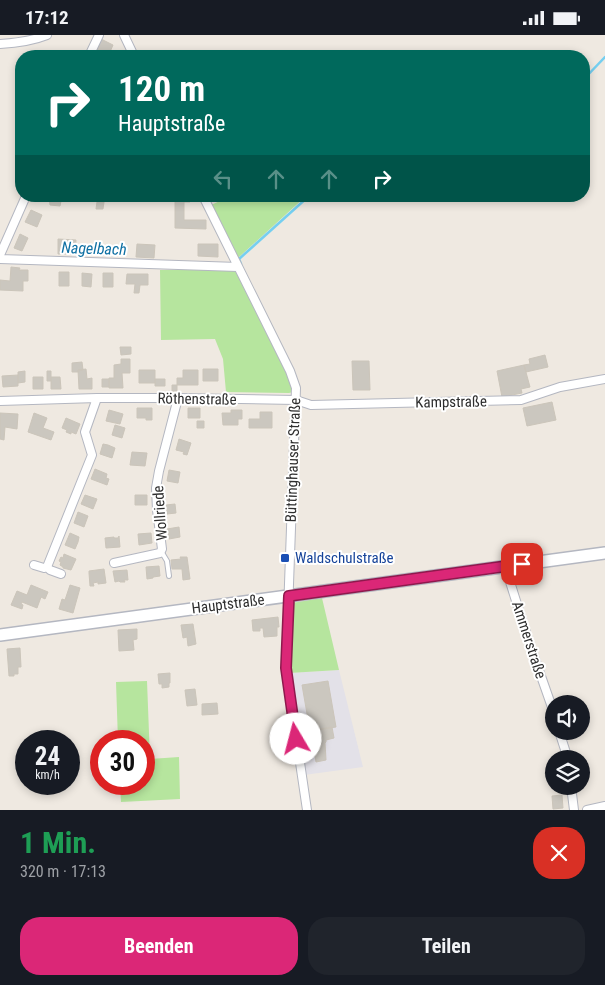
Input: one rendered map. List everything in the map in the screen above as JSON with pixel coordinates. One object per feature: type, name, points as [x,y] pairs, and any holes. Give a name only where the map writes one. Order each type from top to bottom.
[{"type":"main road","name":"Hauptstraße","points":[[0,635],[605,553]]},
{"type":"street","points":[[0,44],[11,44],[47,35]]},
{"type":"street","points":[[92,50],[99,35]]},
{"type":"street","points":[[124,35],[131,50]]},
{"type":"street","points":[[0,255],[23,202]]},
{"type":"street","name":"Büttinghauser Straße","points":[[206,202],[290,371],[296,387],[289,596]]},
{"type":"street","points":[[0,259],[238,267]]},
{"type":"street","name":"Kampstraße","points":[[296,400],[311,405],[521,400],[560,387],[605,379]]},
{"type":"street","name":"Röthenstraße","points":[[0,401],[178,398],[296,400]]},
{"type":"street","name":"Wollriede","points":[[114,563],[160,553],[162,549],[156,509],[156,488],[178,398]]},
{"type":"street","points":[[47,567],[92,455],[85,432],[98,399]]},
{"type":"street","points":[[34,565],[47,567],[61,574]]},
{"type":"street","name":"Ammerstraße","points":[[505,566],[548,695]]},
{"type":"street","points":[[289,596],[286,668],[307,810]]},
{"type":"street","points":[[572,795],[574,810]]},
{"type":"street","points":[[587,810],[605,805]]},
{"type":"lane","points":[[161,551],[167,561],[169,576]]},
{"type":"shaded area","points":[[339,670],[363,767],[304,775],[289,673]]},
{"type":"green space","points":[[218,202],[299,202],[238,258],[211,205]]},
{"type":"green space","points":[[160,270],[236,270],[292,381],[293,392],[226,392],[223,359],[215,339],[161,340]]},
{"type":"green space","points":[[322,598],[339,670],[289,673],[292,603]]},
{"type":"green space","points":[[147,681],[149,730],[118,730],[116,682]]},
{"type":"green space","points":[[179,757],[180,799],[121,802],[121,795],[155,795],[155,759]]},
{"type":"building","points":[[101,39],[113,45],[111,50],[96,50]]},
{"type":"building","points":[[50,202],[61,202],[60,206],[50,205]]},
{"type":"building","points":[[97,202],[104,202],[103,209],[96,209]]},
{"type":"building","points":[[175,202],[184,202],[184,220],[206,220],[206,229],[175,228]]},
{"type":"building","points":[[31,210],[42,215],[37,227],[25,222]]},
{"type":"building","points":[[20,234],[28,238],[22,251],[14,248]]},
{"type":"building","points":[[58,239],[76,240],[75,254],[58,254]]},
{"type":"building","points":[[137,244],[155,245],[154,258],[136,257]]},
{"type":"building","points":[[198,244],[218,244],[218,257],[198,256]]},
{"type":"building","points":[[11,267],[20,268],[19,270],[28,270],[28,281],[23,281],[23,291],[0,290],[0,280],[10,281]]},
{"type":"building","points":[[59,272],[69,272],[69,286],[59,286]]},
{"type":"building","points":[[82,273],[92,274],[91,287],[82,286]]},
{"type":"building","points":[[103,273],[113,273],[113,287],[103,287]]},
{"type":"building","points":[[127,274],[148,274],[148,285],[140,285],[139,293],[134,293],[135,284],[126,284]]},
{"type":"building","points":[[120,347],[131,347],[131,354],[121,355]]},
{"type":"building","points":[[545,355],[548,367],[526,372],[524,365],[530,364],[529,359]]},
{"type":"building","points":[[121,359],[130,359],[130,373],[122,373],[123,388],[109,388],[109,378],[114,378],[114,365],[121,364]]},
{"type":"building","points":[[352,361],[369,361],[370,390],[353,390]]},
{"type":"building","points":[[82,362],[83,370],[72,372],[72,363]]},
{"type":"building","points":[[524,365],[530,387],[521,389],[522,393],[502,397],[497,371]]},
{"type":"building","points":[[86,369],[87,379],[92,378],[92,389],[79,389],[78,370]]},
{"type":"building","points":[[203,369],[218,369],[218,381],[203,381]]},
{"type":"building","points":[[139,370],[155,370],[155,383],[139,383]]},
{"type":"building","points":[[183,370],[198,370],[198,385],[177,385],[177,378],[183,378]]},
{"type":"building","points":[[25,371],[25,382],[18,383],[18,372]]},
{"type":"building","points":[[47,371],[51,371],[51,381],[47,381]]},
{"type":"building","points":[[18,375],[18,386],[3,387],[2,376]]},
{"type":"building","points":[[33,377],[43,377],[43,389],[33,389]]},
{"type":"building","points":[[51,377],[60,377],[61,389],[51,389]]},
{"type":"building","points":[[102,379],[109,379],[109,387],[102,387]]},
{"type":"building","points":[[155,379],[165,379],[165,386],[155,386]]},
{"type":"building","points":[[172,385],[177,385],[177,391],[172,391]]},
{"type":"building","points":[[552,402],[556,420],[527,426],[523,408]]},
{"type":"building","points":[[137,408],[152,408],[152,420],[137,418]]},
{"type":"building","points":[[188,408],[200,408],[200,418],[188,418]]},
{"type":"building","points":[[109,410],[123,414],[120,424],[106,421]]},
{"type":"building","points":[[231,410],[242,410],[242,419],[238,419],[238,425],[223,425],[222,413],[231,413]]},
{"type":"building","points":[[260,412],[272,412],[272,428],[249,428],[249,419],[260,419]]},
{"type":"building","points":[[0,413],[18,414],[17,429],[5,427],[4,440],[0,439]]},
{"type":"building","points":[[34,413],[47,418],[43,428],[54,432],[51,440],[28,432]]},
{"type":"building","points":[[66,418],[80,424],[76,434],[66,432],[67,430],[62,428]]},
{"type":"building","points":[[197,421],[204,421],[204,428],[197,428]]},
{"type":"building","points":[[115,425],[125,428],[122,438],[112,435]]},
{"type":"building","points":[[179,439],[191,443],[187,455],[176,450]]},
{"type":"building","points":[[103,444],[115,448],[112,458],[100,454]]},
{"type":"building","points":[[132,452],[147,453],[145,466],[130,465]]},
{"type":"building","points":[[95,469],[107,474],[106,478],[109,479],[107,485],[91,479]]},
{"type":"building","points":[[169,470],[180,472],[178,483],[167,481]]},
{"type":"building","points":[[85,495],[97,499],[93,509],[81,504]]},
{"type":"building","points":[[135,495],[147,495],[147,505],[135,505]]},
{"type":"building","points":[[175,504],[176,513],[167,514],[166,505]]},
{"type":"building","points":[[78,512],[88,516],[84,527],[74,523]]},
{"type":"building","points":[[179,527],[180,537],[169,539],[167,529]]},
{"type":"building","points":[[70,533],[79,537],[75,549],[65,545]]},
{"type":"building","points":[[151,533],[152,543],[139,545],[138,534]]},
{"type":"building","points":[[119,536],[120,547],[106,548],[105,538],[118,538]]},
{"type":"building","points":[[64,554],[76,559],[71,570],[60,565],[61,562],[59,561],[61,557],[63,558]]},
{"type":"building","points":[[180,557],[187,557],[190,579],[183,580],[182,569],[172,569],[171,560],[181,559]]},
{"type":"building","points":[[159,566],[160,576],[147,579],[146,567]]},
{"type":"building","points":[[104,569],[106,583],[98,584],[98,582],[93,583],[94,586],[90,586],[89,571]]},
{"type":"building","points":[[127,570],[128,580],[124,580],[125,582],[115,582],[113,571]]},
{"type":"building","points":[[31,585],[48,592],[45,599],[41,597],[37,608],[22,602],[22,609],[11,605],[17,591],[27,595]]},
{"type":"building","points":[[70,585],[80,588],[73,613],[59,609],[62,599],[65,600]]},
{"type":"building","points":[[278,617],[279,627],[277,627],[277,636],[264,637],[263,628],[260,628],[260,631],[253,631],[252,620]]},
{"type":"building","points":[[193,624],[196,644],[188,646],[187,637],[183,638],[181,625]]},
{"type":"building","points":[[137,629],[137,639],[133,640],[134,650],[119,651],[118,630]]},
{"type":"building","points":[[20,648],[21,667],[18,667],[18,674],[9,676],[7,649]]},
{"type":"building","points":[[170,673],[169,687],[162,688],[162,684],[159,684],[158,674]]},
{"type":"building","points":[[328,681],[336,727],[310,731],[302,685]]},
{"type":"building","points":[[195,689],[197,705],[187,706],[185,690]]},
{"type":"building","points":[[217,703],[218,714],[202,715],[202,704]]},
{"type":"building","points":[[332,727],[334,738],[326,740],[325,743],[326,760],[316,762],[315,756],[313,756],[310,731]]},
{"type":"building","points":[[562,795],[563,808],[553,809],[552,796]]},
{"type":"waterway","name":"Nagelbach","points":[[590,73],[605,57]]},
{"type":"waterway","name":"Nagelbach","points":[[241,264],[239,259],[302,202]]},
{"type":"place","name":"Waldschulstraße","points":[[285,558]]},
{"type":"route","points":[[296,739],[286,668],[289,596],[522,564]]}]
